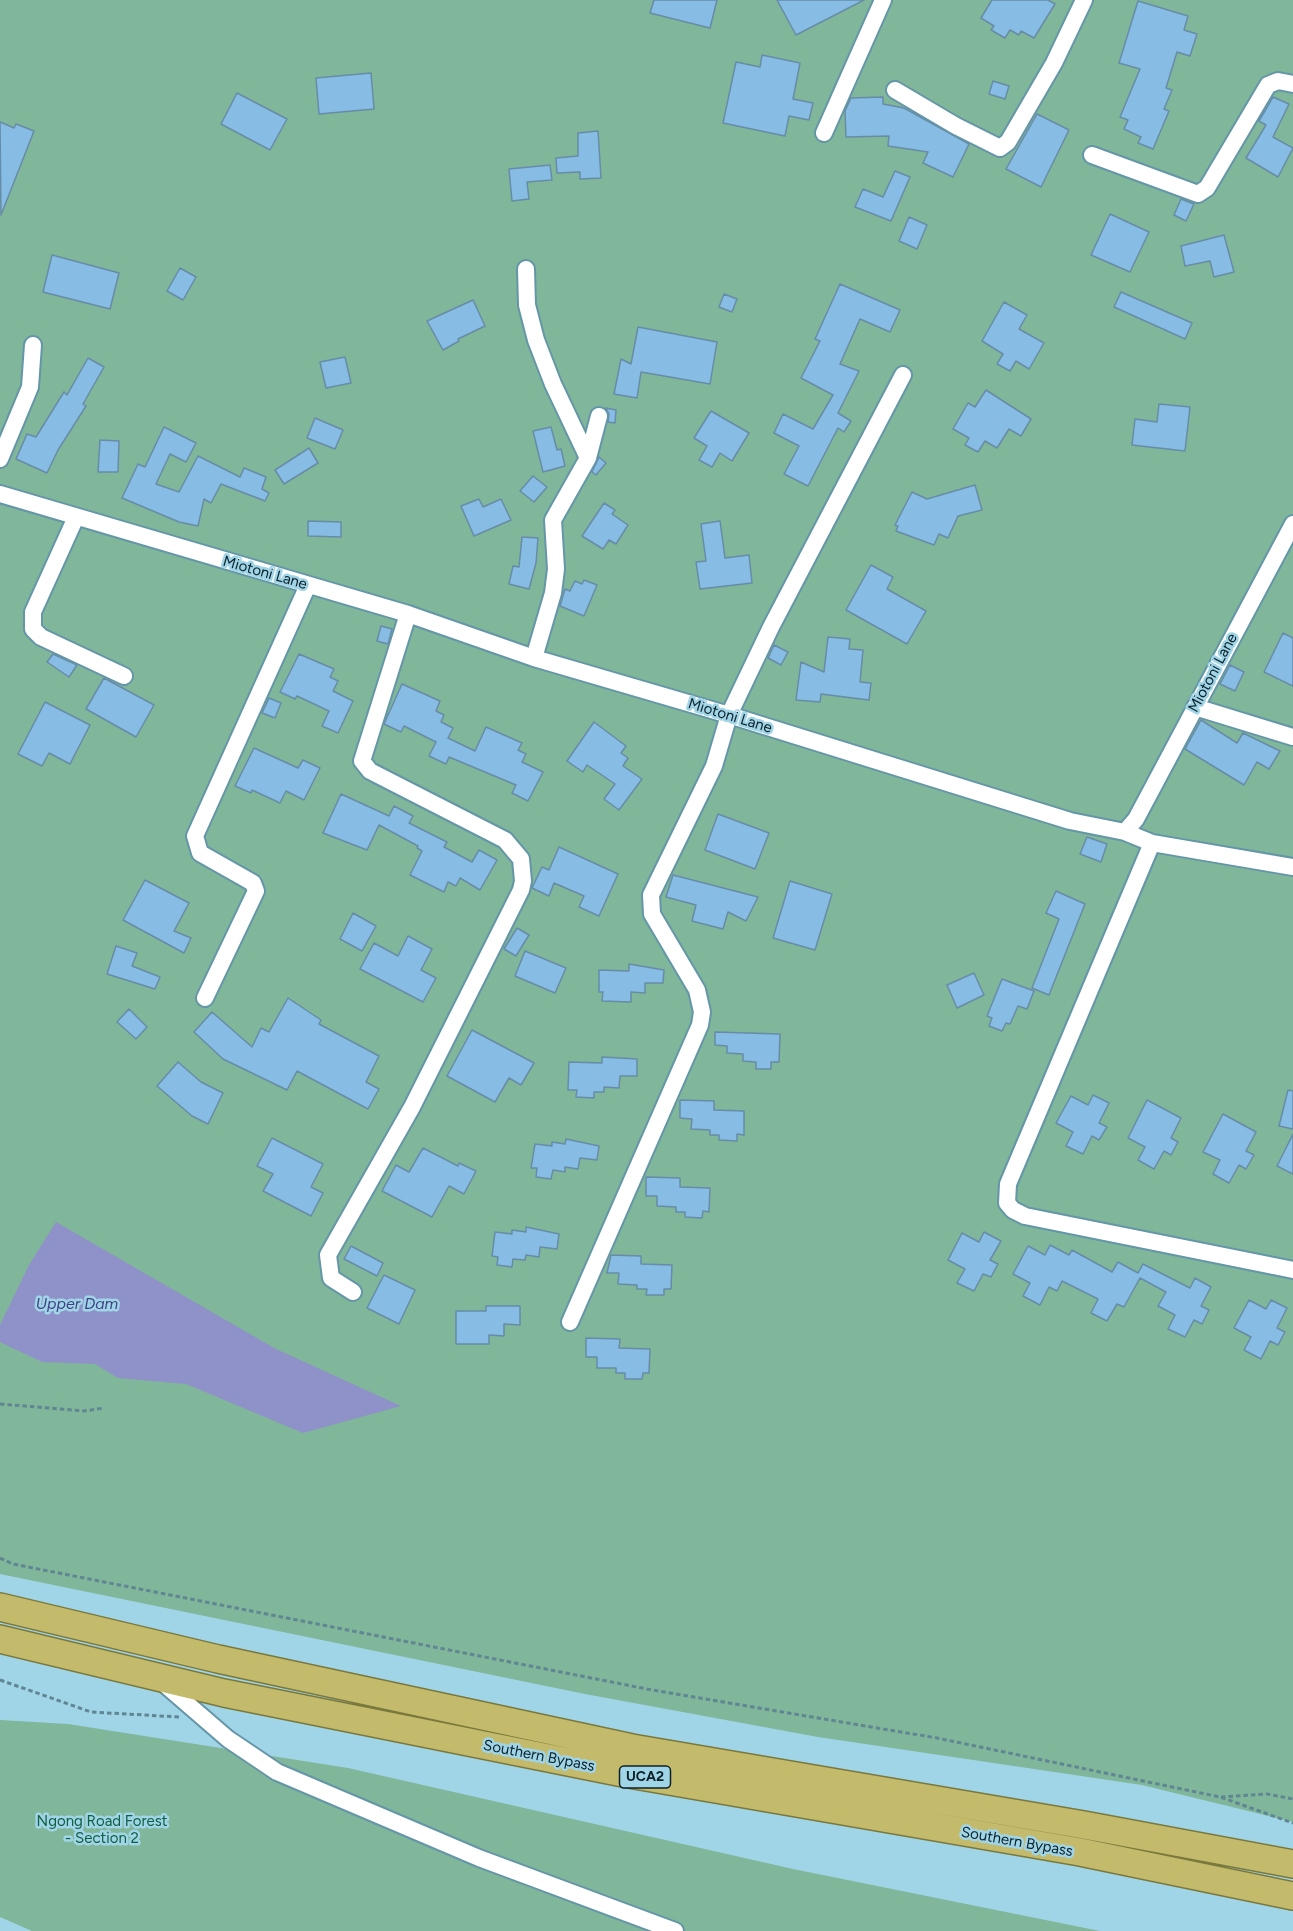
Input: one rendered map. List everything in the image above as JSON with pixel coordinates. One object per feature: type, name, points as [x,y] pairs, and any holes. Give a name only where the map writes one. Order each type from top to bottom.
[{"type":"highway","name":"Southern Bypass","points":[[0,1607],[218,1659],[632,1748],[1293,1864]]},
{"type":"highway","name":"Southern Bypass","points":[[0,1639],[224,1693],[611,1771],[1080,1852],[1293,1896]]},
{"type":"street","points":[[824,133],[883,0]]},
{"type":"street","points":[[895,90],[956,126],[1000,148],[1008,142],[1054,63],[1084,0]]},
{"type":"street","points":[[1092,155],[1198,194],[1207,188],[1268,85],[1278,81],[1293,84]]},
{"type":"street","points":[[526,269],[527,305],[536,340],[553,384],[588,458]]},
{"type":"street","points":[[0,459],[30,387],[33,345]]},
{"type":"street","points":[[570,1322],[699,1025],[702,1012],[697,990],[652,914],[649,901],[714,766],[729,715],[776,617],[903,375]]},
{"type":"street","points":[[534,658],[553,593],[556,569],[553,519],[588,458],[598,416]]},
{"type":"street","name":"Miotoni Lane","points":[[0,494],[408,614],[534,658],[729,715],[1070,821],[1125,832],[1136,819],[1293,524]]},
{"type":"street","points":[[76,517],[33,612],[33,629],[41,637],[124,676]]},
{"type":"street","points":[[205,998],[256,891],[253,883],[200,853],[195,836],[308,585]]},
{"type":"street","points":[[353,1292],[331,1278],[328,1255],[412,1107],[521,890],[523,881],[521,860],[505,840],[370,771],[362,761],[408,614]]},
{"type":"street","points":[[1195,707],[1293,737]]},
{"type":"street","points":[[1125,832],[1152,843],[1293,867]]},
{"type":"street","points":[[1152,843],[1008,1184],[1007,1203],[1013,1210],[1025,1215],[1293,1270]]},
{"type":"street","points":[[155,1676],[228,1739],[277,1772],[479,1858],[675,1931]]},
{"type":"path","points":[[0,1404],[84,1411],[104,1408]]},
{"type":"path","points":[[0,1558],[13,1564],[647,1689],[937,1738],[1220,1797],[1293,1823]]},
{"type":"path","points":[[0,1680],[91,1712],[204,1719]]},
{"type":"path","points":[[1220,1797],[1267,1794],[1293,1799]]},
{"type":"green space","points":[[0,0],[1293,0],[1293,1822],[1142,1785],[818,1737],[585,1694],[0,1574]]},
{"type":"green space","name":"Ngong Road Forest - Section 2","points":[[0,1720],[68,1724],[348,1768],[793,1869],[1100,1931],[32,1931],[0,1917]]},
{"type":"water","name":"Upper Dam","points":[[56,1222],[276,1349],[401,1406],[303,1433],[186,1384],[118,1378],[95,1364],[42,1362],[0,1342],[0,1325],[29,1265]]},
{"type":"building","points":[[654,0],[717,0],[710,28],[650,13]]},
{"type":"building","points":[[777,0],[864,0],[796,35]]},
{"type":"building","points":[[992,0],[1048,0],[1055,4],[1034,38],[1021,31],[1019,35],[1010,30],[1005,38],[991,30],[994,26],[981,18]]},
{"type":"building","points":[[1138,1],[1188,16],[1184,30],[1197,34],[1190,56],[1177,52],[1166,88],[1172,90],[1164,109],[1169,111],[1153,149],[1138,143],[1141,137],[1124,129],[1128,120],[1120,117],[1140,69],[1119,63]]},
{"type":"building","points":[[762,55],[800,63],[793,99],[813,103],[809,120],[789,116],[785,136],[723,123],[736,62],[760,67]]},
{"type":"building","points":[[371,73],[374,109],[319,114],[316,78]]},
{"type":"building","points":[[993,81],[1009,86],[1005,99],[989,94]]},
{"type":"building","points":[[237,93],[287,119],[270,150],[221,124]]},
{"type":"building","points":[[883,97],[883,104],[904,108],[969,144],[953,177],[923,163],[928,152],[888,146],[889,136],[846,137],[845,111],[851,98]]},
{"type":"building","points":[[1273,97],[1289,104],[1273,137],[1293,148],[1278,177],[1246,158],[1266,125],[1259,121]]},
{"type":"building","points":[[1037,114],[1069,130],[1041,187],[1006,169]]},
{"type":"building","points":[[0,122],[14,128],[16,124],[34,131],[1,215]]},
{"type":"building","points":[[598,131],[601,178],[580,179],[580,172],[557,173],[556,158],[578,156],[578,133]]},
{"type":"building","points":[[550,165],[552,180],[527,182],[529,199],[512,201],[509,169]]},
{"type":"building","points":[[895,171],[910,177],[891,221],[855,207],[863,189],[883,197]]},
{"type":"building","points":[[1181,199],[1194,204],[1186,221],[1174,215]]},
{"type":"building","points":[[1110,214],[1149,232],[1130,272],[1091,255]]},
{"type":"building","points":[[909,217],[927,225],[917,249],[899,241]]},
{"type":"building","points":[[1224,235],[1234,272],[1214,277],[1210,261],[1185,266],[1181,246]]},
{"type":"building","points":[[52,255],[119,273],[110,309],[43,292]]},
{"type":"building","points":[[180,268],[196,277],[183,300],[167,291]]},
{"type":"building","points":[[840,284],[900,310],[890,332],[860,319],[840,364],[859,371],[838,413],[851,421],[844,432],[838,428],[808,486],[784,474],[799,446],[774,433],[783,414],[813,429],[833,395],[801,378],[820,341],[815,339]]},
{"type":"building","points":[[1121,292],[1192,323],[1185,339],[1114,307]]},
{"type":"building","points":[[724,294],[737,299],[732,312],[719,307]]},
{"type":"building","points":[[473,300],[485,326],[458,339],[459,341],[443,350],[427,321]]},
{"type":"building","points":[[1004,302],[1027,315],[1019,329],[1044,343],[1029,369],[1016,361],[1010,371],[997,364],[1003,354],[982,341]]},
{"type":"building","points":[[638,327],[717,342],[710,384],[641,372],[637,398],[614,394],[621,359],[631,364]]},
{"type":"building","points":[[345,357],[351,383],[326,388],[320,362]]},
{"type":"building","points":[[88,358],[104,367],[83,404],[86,406],[58,450],[47,473],[16,459],[27,434],[36,437],[64,392],[67,395]]},
{"type":"building","points":[[986,390],[1031,419],[1021,436],[1009,429],[997,448],[985,441],[978,452],[965,445],[969,438],[953,429],[968,403],[975,407]]},
{"type":"building","points":[[1159,404],[1190,407],[1185,451],[1132,445],[1135,419],[1157,422]]},
{"type":"building","points":[[606,408],[616,410],[615,423],[608,422],[609,414]]},
{"type":"building","points":[[711,411],[749,433],[732,461],[720,453],[712,467],[699,460],[707,446],[694,438]]},
{"type":"building","points":[[315,418],[343,430],[335,449],[307,438]]},
{"type":"building","points":[[164,427],[196,443],[186,462],[170,454],[156,484],[179,492],[198,456],[240,477],[244,468],[266,477],[262,489],[269,493],[265,501],[221,484],[211,503],[204,499],[198,526],[179,522],[122,498],[138,464],[145,467]]},
{"type":"building","points":[[551,427],[557,450],[561,449],[565,466],[543,472],[533,431]]},
{"type":"building","points":[[100,440],[119,441],[118,472],[98,472]]},
{"type":"building","points":[[309,448],[318,463],[284,484],[275,470]]},
{"type":"building","points":[[599,457],[606,463],[596,475],[592,472]]},
{"type":"building","points":[[533,476],[547,487],[534,502],[520,491]]},
{"type":"building","points":[[975,485],[982,510],[958,516],[948,538],[939,534],[934,545],[896,531],[898,526],[895,525],[912,492],[927,499]]},
{"type":"building","points":[[479,499],[483,507],[501,499],[511,520],[474,536],[461,506]]},
{"type":"building","points":[[604,503],[615,510],[612,514],[628,525],[616,544],[609,540],[603,549],[582,536]]},
{"type":"building","points":[[308,521],[341,522],[341,537],[308,536]]},
{"type":"building","points":[[720,521],[725,558],[749,555],[752,583],[700,589],[696,562],[706,561],[701,524]]},
{"type":"building","points":[[522,537],[538,538],[536,563],[529,589],[509,584],[513,566],[519,567]]},
{"type":"building","points":[[871,565],[893,577],[887,589],[926,611],[907,644],[846,610]]},
{"type":"building","points":[[584,580],[597,585],[584,616],[560,606],[565,589],[570,591],[575,581],[582,584]]},
{"type":"building","points":[[381,626],[392,629],[388,644],[377,641]]},
{"type":"building","points":[[1283,633],[1293,638],[1293,686],[1264,672]]},
{"type":"building","points":[[828,637],[850,639],[849,649],[863,650],[860,682],[871,683],[869,700],[821,694],[820,702],[796,700],[801,662],[824,672]]},
{"type":"building","points":[[774,645],[788,652],[781,665],[768,658]]},
{"type":"building","points":[[53,654],[77,665],[69,677],[47,662]]},
{"type":"building","points":[[299,654],[334,669],[330,677],[338,681],[333,691],[353,701],[338,733],[322,726],[329,711],[297,696],[295,699],[280,692]]},
{"type":"building","points":[[1230,665],[1244,672],[1235,691],[1220,684]]},
{"type":"building","points":[[104,678],[154,705],[136,737],[86,709]]},
{"type":"building","points":[[402,684],[440,701],[436,711],[444,715],[441,722],[453,728],[448,738],[475,751],[486,727],[522,743],[518,750],[526,754],[522,762],[543,772],[528,801],[512,793],[516,785],[449,757],[446,764],[429,756],[436,742],[404,726],[401,732],[384,724]]},
{"type":"building","points":[[269,698],[281,703],[275,718],[262,713]]},
{"type":"building","points":[[45,702],[90,725],[70,764],[49,753],[42,766],[18,754]]},
{"type":"building","points":[[1201,720],[1237,743],[1243,733],[1280,751],[1269,769],[1257,762],[1244,785],[1185,749]]},
{"type":"building","points":[[594,722],[626,746],[621,753],[628,758],[623,766],[642,779],[619,810],[604,799],[615,784],[587,765],[583,772],[567,761]]},
{"type":"building","points":[[254,748],[298,768],[303,760],[320,768],[304,800],[286,791],[280,803],[252,790],[251,793],[235,786]]},
{"type":"building","points":[[341,794],[389,816],[394,806],[413,816],[409,823],[447,842],[444,847],[472,862],[479,850],[497,860],[480,890],[460,878],[456,886],[448,882],[444,892],[410,875],[422,851],[417,848],[418,846],[379,825],[367,850],[323,833]]},
{"type":"building","points":[[718,814],[769,833],[755,869],[705,850]]},
{"type":"building","points":[[1087,837],[1107,844],[1101,862],[1080,854]]},
{"type":"building","points":[[559,847],[618,874],[599,916],[579,907],[584,896],[554,883],[549,896],[532,888],[542,867],[549,870]]},
{"type":"building","points":[[673,875],[758,897],[746,921],[728,912],[723,929],[692,921],[696,905],[666,897]]},
{"type":"building","points":[[145,880],[189,903],[174,931],[191,938],[184,953],[123,920]]},
{"type":"building","points":[[790,881],[832,894],[815,950],[773,938]]},
{"type":"building","points":[[1056,891],[1085,904],[1049,995],[1032,988],[1059,919],[1046,913]]},
{"type":"building","points":[[353,913],[376,926],[362,951],[340,939]]},
{"type":"building","points":[[517,928],[529,935],[516,956],[504,949]]},
{"type":"building","points":[[408,936],[432,949],[421,970],[436,978],[423,1002],[360,969],[374,943],[398,956]]},
{"type":"building","points":[[116,946],[137,953],[132,966],[160,977],[155,989],[107,974]]},
{"type":"building","points":[[525,951],[566,968],[555,993],[515,976]]},
{"type":"building","points":[[629,964],[664,970],[663,983],[645,983],[645,993],[631,992],[631,1002],[602,1001],[603,992],[599,992],[599,970],[629,971]]},
{"type":"building","points":[[974,973],[984,995],[957,1008],[947,985]]},
{"type":"building","points":[[1002,979],[1034,991],[1027,1009],[1018,1006],[1010,1024],[1006,1023],[1002,1031],[989,1026],[992,1018],[987,1016]]},
{"type":"building","points":[[288,998],[321,1020],[319,1024],[379,1056],[366,1082],[379,1089],[368,1109],[297,1071],[287,1090],[223,1059],[194,1032],[212,1012],[252,1047],[261,1028],[269,1032]]},
{"type":"building","points":[[129,1009],[147,1027],[136,1039],[117,1022]]},
{"type":"building","points":[[472,1030],[534,1063],[521,1085],[509,1078],[495,1102],[447,1076]]},
{"type":"building","points":[[715,1032],[780,1034],[779,1062],[771,1062],[771,1069],[756,1069],[756,1062],[743,1061],[743,1054],[727,1053],[727,1046],[715,1045]]},
{"type":"building","points":[[602,1057],[637,1059],[637,1076],[620,1076],[619,1088],[604,1087],[604,1092],[594,1092],[594,1098],[576,1097],[577,1090],[568,1090],[569,1062],[602,1063]]},
{"type":"building","points":[[178,1062],[201,1082],[223,1093],[208,1124],[192,1116],[157,1086]]},
{"type":"building","points":[[1288,1090],[1293,1091],[1293,1129],[1279,1126]]},
{"type":"building","points":[[1093,1095],[1109,1103],[1099,1123],[1107,1127],[1099,1140],[1092,1136],[1083,1154],[1066,1146],[1073,1132],[1056,1123],[1071,1096],[1088,1105]]},
{"type":"building","points":[[680,1100],[714,1101],[714,1110],[744,1111],[744,1135],[737,1134],[737,1141],[719,1140],[719,1135],[710,1135],[710,1130],[691,1129],[692,1119],[680,1118]]},
{"type":"building","points":[[1147,1100],[1181,1118],[1171,1138],[1178,1142],[1171,1155],[1164,1151],[1154,1169],[1138,1160],[1145,1147],[1128,1138]]},
{"type":"building","points":[[1223,1114],[1256,1132],[1246,1151],[1254,1155],[1246,1169],[1239,1165],[1229,1183],[1213,1174],[1220,1160],[1203,1152]]},
{"type":"building","points":[[1293,1134],[1293,1174],[1277,1166]]},
{"type":"building","points":[[272,1138],[323,1164],[311,1187],[323,1193],[311,1216],[263,1191],[273,1174],[257,1166]]},
{"type":"building","points":[[566,1139],[599,1146],[597,1160],[580,1158],[578,1169],[565,1167],[565,1172],[553,1170],[551,1179],[536,1177],[537,1168],[531,1168],[535,1144],[552,1146],[552,1142],[565,1144]]},
{"type":"building","points":[[423,1148],[458,1166],[459,1163],[476,1171],[464,1194],[449,1186],[432,1217],[382,1191],[396,1165],[409,1172]]},
{"type":"building","points":[[646,1177],[680,1178],[680,1187],[710,1188],[709,1212],[703,1211],[702,1218],[685,1217],[685,1212],[676,1212],[676,1207],[657,1206],[657,1196],[646,1196]]},
{"type":"building","points":[[526,1227],[559,1234],[557,1249],[540,1247],[539,1257],[526,1255],[525,1260],[513,1259],[512,1267],[497,1265],[498,1257],[492,1256],[495,1232],[512,1234],[512,1230],[526,1232]]},
{"type":"building","points":[[984,1232],[1001,1241],[990,1260],[998,1264],[991,1277],[983,1274],[974,1291],[957,1283],[965,1269],[948,1260],[962,1233],[979,1242]]},
{"type":"building","points":[[1050,1245],[1069,1255],[1072,1250],[1112,1272],[1118,1262],[1138,1273],[1143,1264],[1190,1288],[1195,1278],[1211,1287],[1201,1306],[1209,1310],[1202,1324],[1194,1320],[1185,1337],[1168,1329],[1175,1315],[1158,1306],[1166,1292],[1140,1278],[1124,1307],[1117,1304],[1107,1321],[1091,1313],[1098,1299],[1062,1281],[1057,1291],[1049,1287],[1040,1305],[1023,1296],[1030,1283],[1013,1274],[1028,1246],[1045,1255]]},
{"type":"building","points":[[351,1246],[383,1263],[377,1276],[344,1259]]},
{"type":"building","points":[[611,1255],[641,1256],[641,1264],[672,1265],[671,1289],[664,1289],[664,1295],[646,1295],[647,1289],[637,1289],[637,1285],[618,1284],[619,1273],[607,1273]]},
{"type":"building","points":[[384,1275],[415,1290],[399,1324],[367,1308]]},
{"type":"building","points":[[1249,1300],[1266,1309],[1271,1300],[1287,1308],[1277,1328],[1285,1332],[1278,1345],[1270,1341],[1261,1359],[1244,1350],[1251,1337],[1234,1328]]},
{"type":"building","points":[[486,1306],[520,1306],[520,1325],[504,1324],[504,1336],[489,1335],[489,1344],[456,1344],[456,1311],[486,1311]]},
{"type":"building","points":[[586,1338],[620,1339],[619,1348],[650,1349],[649,1373],[643,1373],[642,1379],[625,1379],[625,1373],[616,1373],[616,1368],[597,1368],[597,1357],[586,1357]]}]
